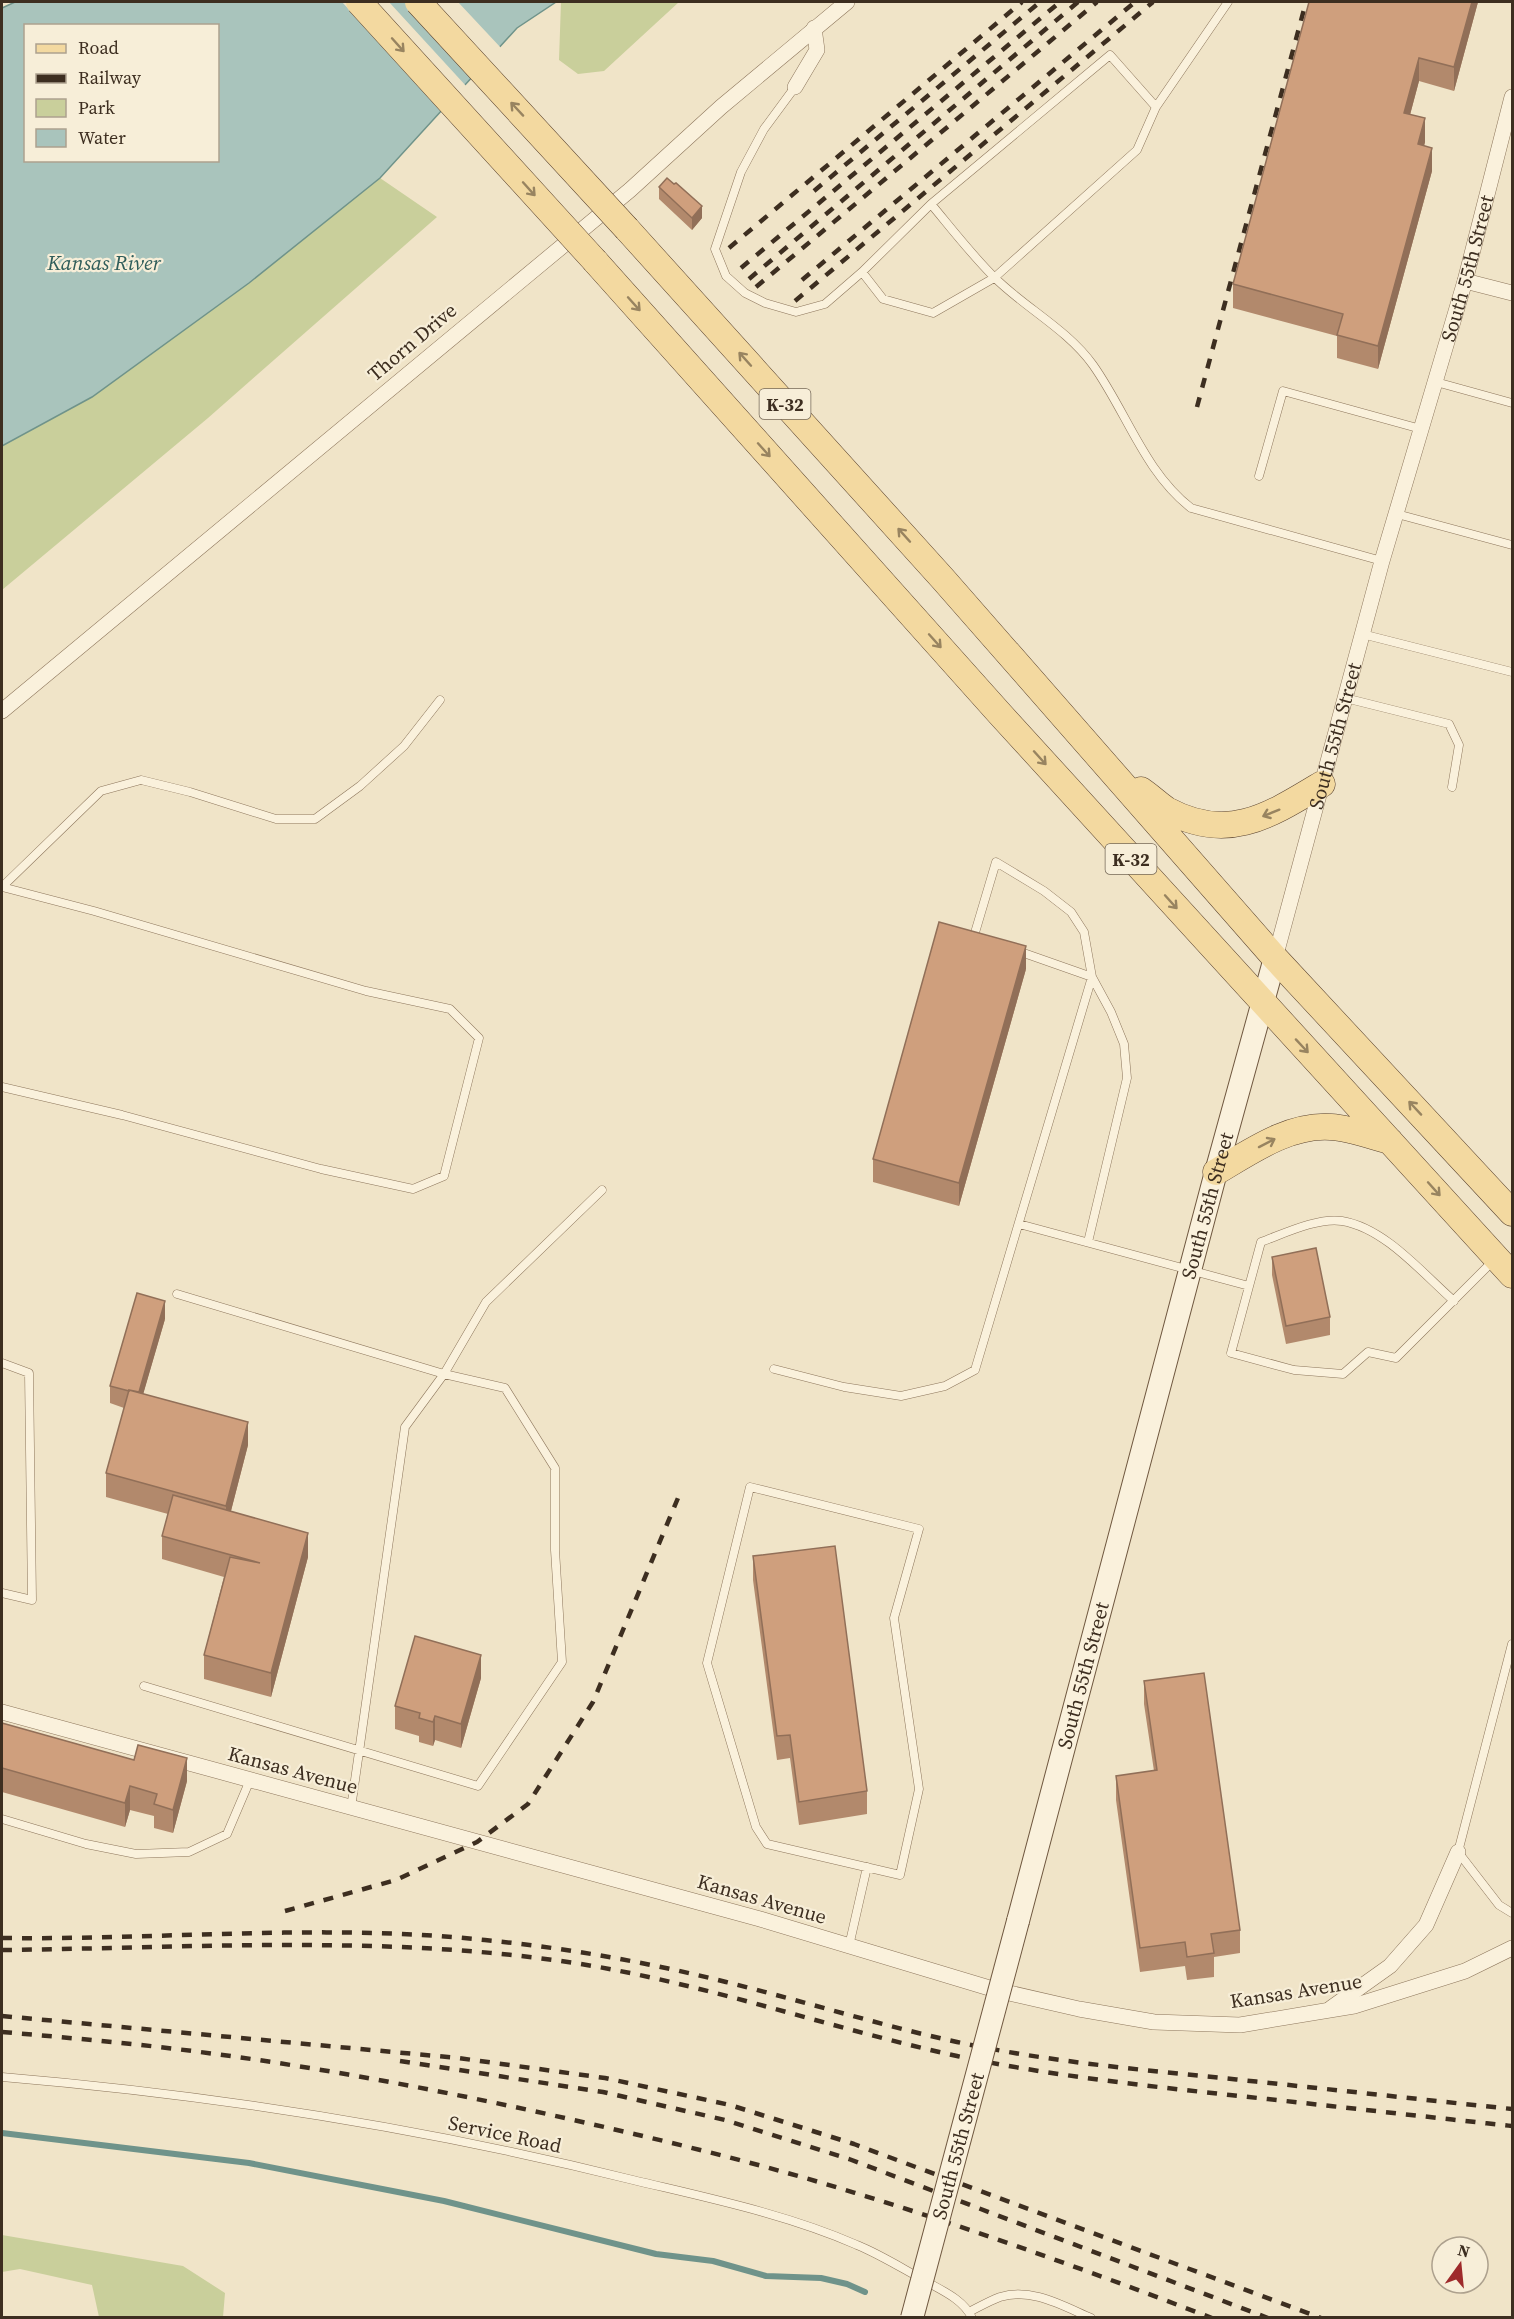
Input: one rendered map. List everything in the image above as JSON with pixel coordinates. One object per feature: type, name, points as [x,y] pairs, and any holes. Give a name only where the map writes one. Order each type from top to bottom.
[{"type":"main road","name":"K-32","points":[[358,2],[595,261],[1262,1003],[1504,1266]]},
{"type":"main road","name":"K-32","points":[[418,2],[627,229],[943,579],[1275,958],[1512,1213]]},
{"type":"main road","points":[[1096,755],[1167,809],[1204,825],[1240,825],[1279,810],[1322,784]]},
{"type":"main road","name":"South 55th Street","points":[[912,2318],[1216,1172],[1275,958]]},
{"type":"main road","points":[[1216,1172],[1276,1139],[1302,1129],[1331,1127],[1390,1141]]},
{"type":"street","name":"Thorn Drive","points":[[2,711],[630,190],[721,107],[847,2]]},
{"type":"street","points":[[795,87],[817,50],[814,28]]},
{"type":"street","name":"South 55th Street","points":[[1275,958],[1382,561],[1466,281],[1510,121],[1512,97]]},
{"type":"street","points":[[1466,281],[1512,293]]},
{"type":"street","name":"Kansas Avenue","points":[[2,1712],[760,1919],[996,1990],[1154,2022],[1240,2025],[1354,2006],[1465,1971],[1512,1948]]},
{"type":"street","points":[[1328,2010],[1390,1966],[1426,1925],[1458,1852]]},
{"type":"lane","points":[[862,272],[883,299],[933,313],[994,278],[1137,150],[1156,107],[1228,2]]},
{"type":"lane","points":[[795,87],[764,129],[741,172],[715,249],[726,276],[745,293],[765,303],[796,312],[825,304],[862,272],[931,204],[1110,55],[1156,107]]},
{"type":"lane","points":[[931,204],[994,278],[1058,328],[1092,364],[1143,451],[1174,495],[1191,508],[1382,561]]},
{"type":"lane","points":[[1436,382],[1512,403]]},
{"type":"lane","points":[[1259,476],[1283,391],[1421,429]]},
{"type":"lane","points":[[1397,514],[1512,545]]},
{"type":"lane","points":[[1362,634],[1512,672]]},
{"type":"lane","points":[[1345,698],[1449,724],[1459,745],[1452,787]]},
{"type":"lane","points":[[2,887],[102,791],[141,780],[190,792],[276,819],[315,819],[360,786],[404,746],[440,700]]},
{"type":"lane","points":[[985,939],[974,936],[996,862],[1044,891],[1071,912],[1084,932],[1092,977],[1111,1012],[1124,1044],[1126,1078],[1088,1242]]},
{"type":"lane","points":[[2,887],[366,991],[450,1009],[479,1038],[444,1176],[412,1189],[321,1169],[122,1115],[2,1087]]},
{"type":"lane","points":[[1006,947],[1092,977]]},
{"type":"lane","points":[[774,1369],[844,1387],[901,1396],[945,1386],[975,1370],[1092,977]]},
{"type":"lane","points":[[351,1808],[405,1426],[444,1374],[486,1302],[602,1190]]},
{"type":"lane","points":[[1454,1301],[1379,1234],[1341,1221],[1305,1225],[1261,1242],[1231,1353],[1294,1370],[1343,1374],[1368,1352],[1396,1358],[1454,1301],[1504,1266]]},
{"type":"lane","points":[[1019,1224],[1249,1286]]},
{"type":"lane","points":[[144,1686],[478,1786],[562,1662],[555,1550],[555,1468],[505,1388],[444,1374],[177,1294]]},
{"type":"lane","points":[[2,1363],[29,1372],[32,1600],[2,1593]]},
{"type":"lane","points":[[750,1487],[919,1528],[894,1618],[919,1789],[900,1875],[867,1868],[767,1844],[756,1827],[707,1663],[750,1487]]},
{"type":"lane","points":[[1512,1644],[1458,1852],[1499,1905],[1512,1913]]},
{"type":"lane","points":[[2,1819],[86,1844],[136,1854],[189,1852],[227,1834],[250,1780]]},
{"type":"lane","points":[[849,1946],[867,1868]]},
{"type":"lane","name":"Service Road","points":[[2,2077],[109,2086],[299,2112],[398,2128],[601,2172],[751,2210],[859,2245],[957,2300],[971,2315]]},
{"type":"lane","points":[[971,2315],[1000,2297],[1026,2294],[1048,2300],[1091,2318]]},
{"type":"green space","points":[[561,2],[679,2],[604,71],[578,74],[559,60]]},
{"type":"green space","points":[[380,178],[437,217],[208,418],[2,590],[2,446],[92,397],[249,283]]},
{"type":"green space","points":[[2,2235],[183,2266],[225,2293],[223,2317],[99,2317],[92,2285],[20,2269],[2,2272]]},
{"type":"water","name":"Kansas River","points":[[15,2],[556,2],[517,28],[380,178],[249,283],[92,397],[2,446],[2,8]]},
{"type":"pier","points":[[342,2],[389,2],[467,87],[444,113]]},
{"type":"pier","points":[[405,2],[458,2],[502,49],[475,78]]},
{"type":"building","points":[[1309,2],[1472,2],[1454,67],[1419,58],[1404,113],[1425,118],[1418,144],[1432,148],[1378,346],[1337,335],[1343,314],[1233,284]]},
{"type":"building","points":[[667,178],[702,206],[692,218],[659,187]]},
{"type":"building","points":[[939,922],[1026,946],[959,1183],[873,1159]]},
{"type":"building","points":[[1316,1248],[1330,1317],[1286,1326],[1272,1257]]},
{"type":"building","points":[[137,1293],[165,1301],[139,1392],[110,1386]]},
{"type":"building","points":[[129,1390],[248,1422],[226,1506],[106,1473]]},
{"type":"building","points":[[173,1495],[308,1533],[271,1673],[204,1655],[230,1557],[260,1563],[162,1536]]},
{"type":"building","points":[[835,1546],[867,1791],[799,1802],[790,1735],[777,1736],[753,1556]]},
{"type":"building","points":[[415,1636],[481,1655],[461,1724],[435,1716],[433,1722],[419,1718],[420,1713],[395,1706]]},
{"type":"building","points":[[1204,1673],[1240,1930],[1211,1934],[1214,1953],[1187,1957],[1185,1942],[1140,1948],[1116,1776],[1157,1770],[1144,1681]]},
{"type":"building","points":[[2,1723],[134,1760],[138,1745],[187,1758],[173,1810],[154,1804],[157,1794],[130,1786],[125,1803],[2,1768]]},
{"type":"waterway","points":[[2,2133],[249,2163],[444,2201],[656,2254],[713,2261],[766,2276],[821,2278],[847,2284],[865,2292]]},
{"type":"railway","points":[[729,248],[1022,2]]},
{"type":"railway","points":[[814,191],[1040,2]]},
{"type":"railway","points":[[741,268],[1060,2]]},
{"type":"railway","points":[[749,279],[1078,2]]},
{"type":"railway","points":[[756,287],[1097,2]]},
{"type":"railway","points":[[802,280],[1135,2]]},
{"type":"railway","points":[[795,301],[1153,2]]},
{"type":"railway","points":[[1197,407],[1306,2]]},
{"type":"railway","points":[[285,1911],[396,1880],[477,1842],[528,1804],[593,1702],[678,1498]]},
{"type":"railway","points":[[2,1938],[304,1932],[425,1935],[515,1943],[606,1956],[666,1968],[755,1989],[870,2021],[990,2049],[1122,2068],[1512,2109]]},
{"type":"railway","points":[[2,1950],[352,1946],[422,1948],[561,1961],[661,1980],[907,2044],[1025,2069],[1093,2079],[1512,2126]]},
{"type":"railway","points":[[2,2016],[458,2058],[605,2078],[730,2105],[854,2144],[1321,2318]]},
{"type":"railway","points":[[2,2032],[176,2049],[316,2069],[547,2114],[694,2148],[839,2188],[933,2218],[1120,2283],[1212,2318]]},
{"type":"railway","points":[[400,2061],[603,2092],[725,2120],[849,2159],[1268,2318]]}]
